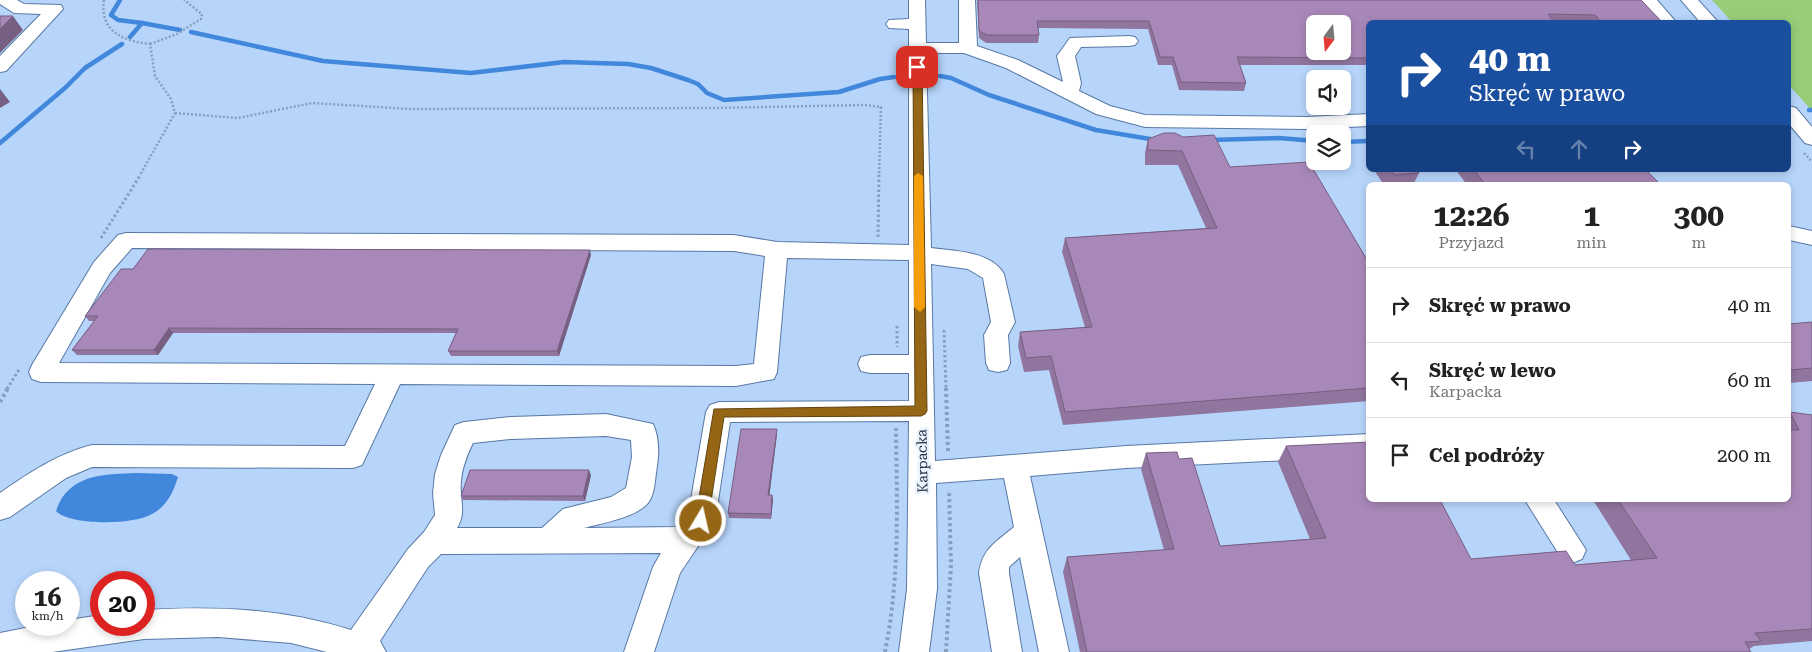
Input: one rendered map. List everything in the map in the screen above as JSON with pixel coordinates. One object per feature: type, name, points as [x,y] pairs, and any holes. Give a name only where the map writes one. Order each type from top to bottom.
[{"type":"street","points":[[0,67],[55,9],[20,9],[6,0]]},
{"type":"street","name":"Karpacka","points":[[914,652],[922,589],[922,473],[909,411],[909,364],[919,254],[917,0]]},
{"type":"street","points":[[967,0],[968,48]]},
{"type":"street","points":[[1648,0],[1665,20]]},
{"type":"street","points":[[1689,0],[1710,18]]},
{"type":"street","points":[[895,24],[917,24]]},
{"type":"street","points":[[1069,93],[1072,83],[1066,56],[1076,42],[1129,41]]},
{"type":"street","points":[[917,48],[968,48],[976,53],[1012,64],[1103,110],[1145,121],[1306,122],[1366,120]]},
{"type":"street","points":[[1791,114],[1812,139]]},
{"type":"street","points":[[1791,233],[1812,238]]},
{"type":"street","points":[[777,250],[765,372],[736,376],[41,372],[102,268],[126,240],[734,243],[777,250],[880,250],[919,254],[973,262],[993,274],[1003,322],[996,335],[998,363]]},
{"type":"street","points":[[870,364],[909,364]]},
{"type":"street","points":[[0,508],[67,464],[79,458],[92,456],[353,457],[393,373]]},
{"type":"street","points":[[639,652],[668,567],[701,521],[719,412],[909,411]]},
{"type":"street","points":[[0,648],[115,627],[184,623],[261,625],[292,629],[349,648],[418,558],[434,541],[449,518],[445,492],[450,462],[464,433],[511,428],[606,424],[644,432],[645,457],[638,495],[617,508],[573,518],[548,540]]},
{"type":"street","points":[[922,473],[1126,457],[1366,445]]},
{"type":"street","points":[[1015,467],[1054,652]]},
{"type":"street","points":[[1541,502],[1572,550]]},
{"type":"street","points":[[1007,652],[994,573],[995,560],[1029,531]]},
{"type":"street","points":[[434,541],[687,540]]},
{"type":"path","points":[[104,0],[102,11],[104,19],[118,34],[129,41],[150,44],[174,36],[201,20],[202,14],[184,0]]},
{"type":"path","points":[[98,242],[131,192],[175,113],[171,99],[155,76],[150,44]]},
{"type":"path","points":[[175,113],[238,118],[312,103],[411,109],[714,108],[864,105],[881,108],[878,232],[880,250]]},
{"type":"path","points":[[898,317],[909,364]]},
{"type":"path","points":[[0,402],[25,360]]},
{"type":"path","points":[[885,652],[890,624],[909,411]]},
{"type":"green space","points":[[1712,0],[1812,0],[1812,111],[1791,87],[1791,20],[1730,20]]},
{"type":"water","points":[[137,473],[172,474],[178,477],[169,498],[162,507],[144,518],[118,522],[88,521],[63,516],[56,511],[69,490],[78,483],[100,476]]},
{"type":"building","points":[[978,0],[1641,0],[1660,20],[1599,20],[1595,15],[1548,14],[1552,20],[1366,20],[1366,58],[1351,58],[1351,15],[1306,15],[1306,58],[1237,57],[1246,83],[1181,82],[1173,57],[1160,57],[1149,21],[1037,21],[1039,35],[987,35],[979,31]]},
{"type":"building","points":[[0,16],[13,16],[0,29]]},
{"type":"building","points":[[1164,133],[1175,133],[1183,137],[1214,135],[1230,167],[1306,162],[1306,170],[1314,170],[1366,258],[1366,388],[1065,412],[1051,356],[1026,358],[1020,332],[1092,327],[1065,238],[1217,228],[1182,151],[1148,150],[1148,139]]},
{"type":"building","points":[[1392,172],[1419,173],[1394,175]]},
{"type":"building","points":[[1476,172],[1648,172],[1658,182],[1484,182]]},
{"type":"building","points":[[148,249],[590,250],[557,351],[448,351],[458,329],[169,328],[154,350],[72,350],[98,316],[85,316],[121,269],[133,269]]},
{"type":"building","points":[[1812,322],[1812,368],[1791,370],[1791,324]]},
{"type":"building","points":[[1791,412],[1812,415],[1812,629],[1755,633],[1761,641],[1745,642],[1751,652],[1087,652],[1067,557],[1174,549],[1146,453],[1177,452],[1179,459],[1192,458],[1220,546],[1326,538],[1286,446],[1366,442],[1366,502],[1441,502],[1471,559],[1566,551],[1575,565],[1657,558],[1619,502],[1791,502],[1791,430],[1799,430]]},
{"type":"building","points":[[741,429],[777,429],[768,495],[772,495],[771,514],[728,513]]},
{"type":"building","points":[[470,470],[589,470],[583,496],[461,496]]},
{"type":"waterway","points":[[120,0],[111,15],[118,20],[142,23]]},
{"type":"waterway","points":[[130,37],[142,23]]},
{"type":"waterway","points":[[142,23],[180,30]]},
{"type":"waterway","points":[[191,32],[323,61],[471,73],[564,62],[628,64],[651,68],[688,80],[698,84],[707,93],[724,100],[839,92],[880,79],[894,77]]},
{"type":"waterway","points":[[0,143],[65,88],[85,68],[122,44]]},
{"type":"waterway","points":[[940,76],[951,78],[989,95],[1096,130],[1156,140]]},
{"type":"waterway","points":[[1210,140],[1279,138],[1306,140]]},
{"type":"waterway","points":[[1351,142],[1366,141]]},
{"type":"slow traffic","points":[[918,176],[920,307]]},
{"type":"route","points":[[701,521],[719,412],[921,411],[917,67]]}]
